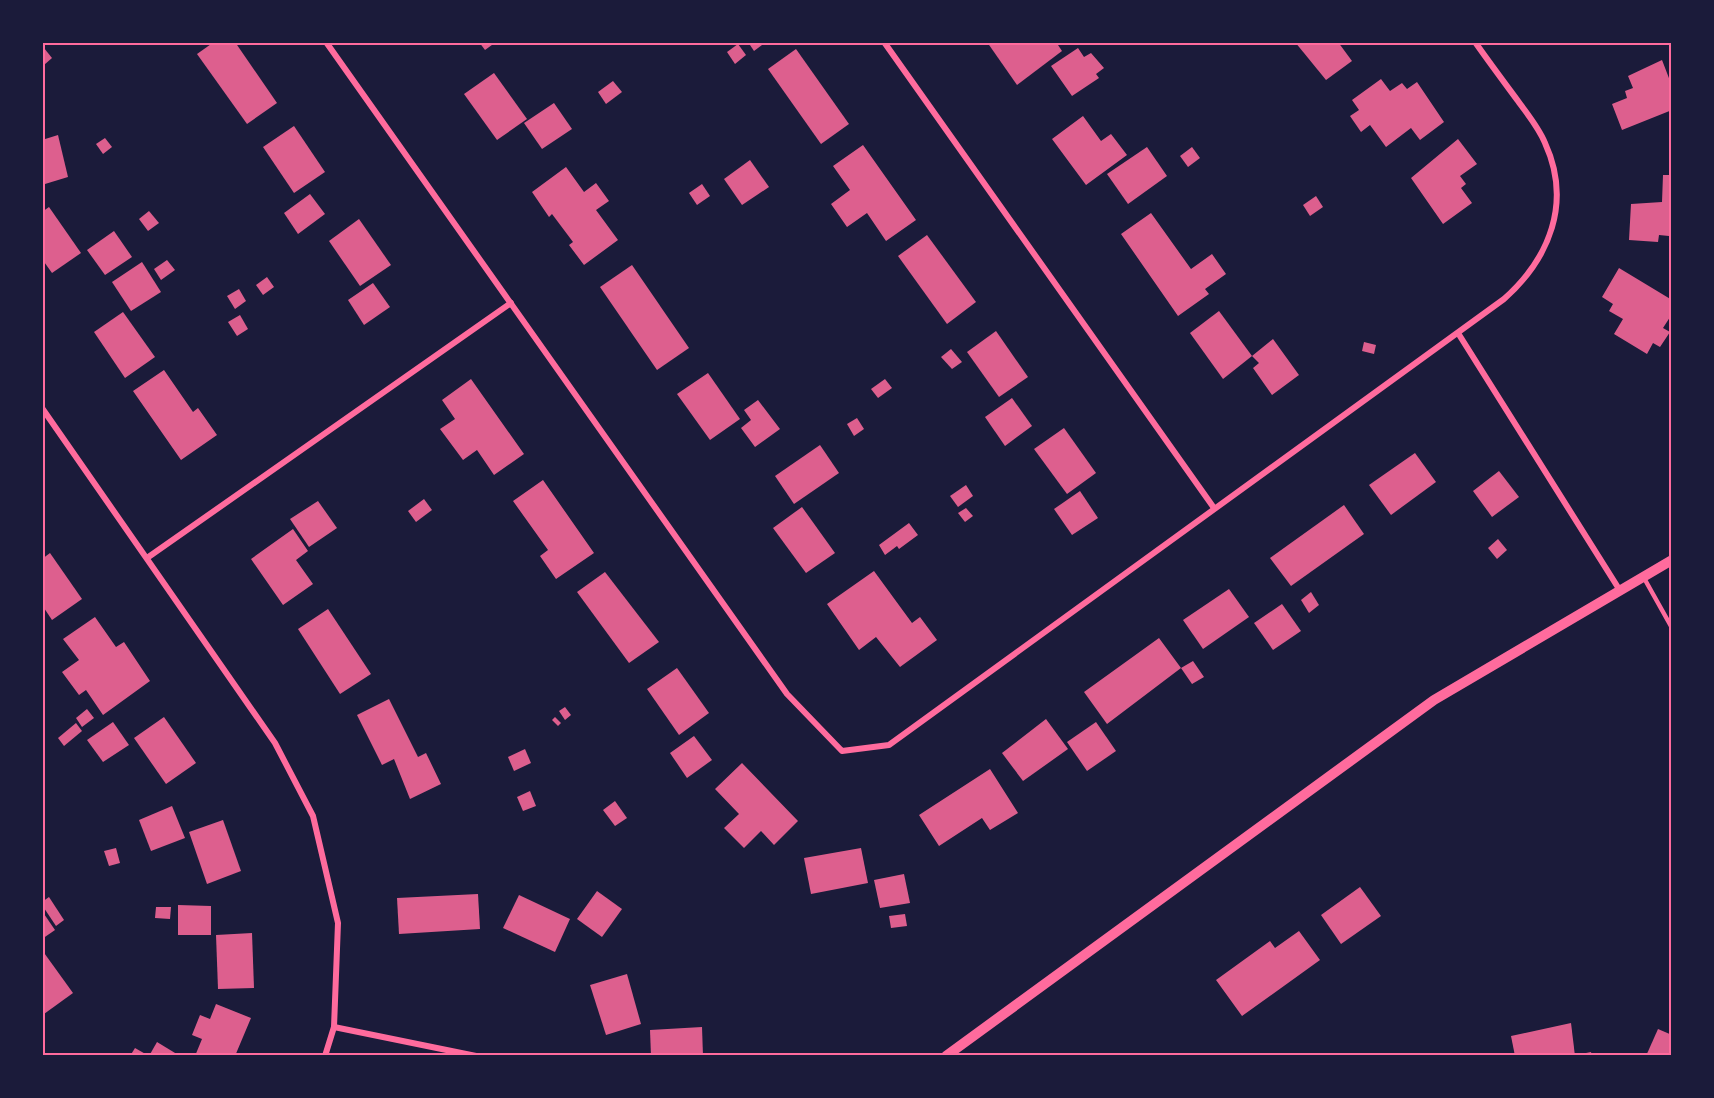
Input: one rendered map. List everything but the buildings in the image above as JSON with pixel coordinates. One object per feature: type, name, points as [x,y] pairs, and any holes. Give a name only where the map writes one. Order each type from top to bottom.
[{"type":"street","points":[[326,42],[787,694],[842,751],[889,745],[1458,333],[1523,282],[1549,240],[1555,216],[1557,191],[1553,166],[1545,143],[1532,121],[1475,42]]},
{"type":"street","points":[[884,42],[1214,508]]},
{"type":"street","points":[[147,558],[511,303]]},
{"type":"street","points":[[1458,333],[1619,589]]},
{"type":"street","points":[[42,408],[275,743],[313,816],[338,923],[334,1027],[325,1056]]},
{"type":"street","points":[[946,1056],[1434,700],[1619,589],[1672,560]]},
{"type":"street","points":[[334,1027],[476,1056]]},
{"type":"lane","points":[[1643,576],[1672,628]]}]
